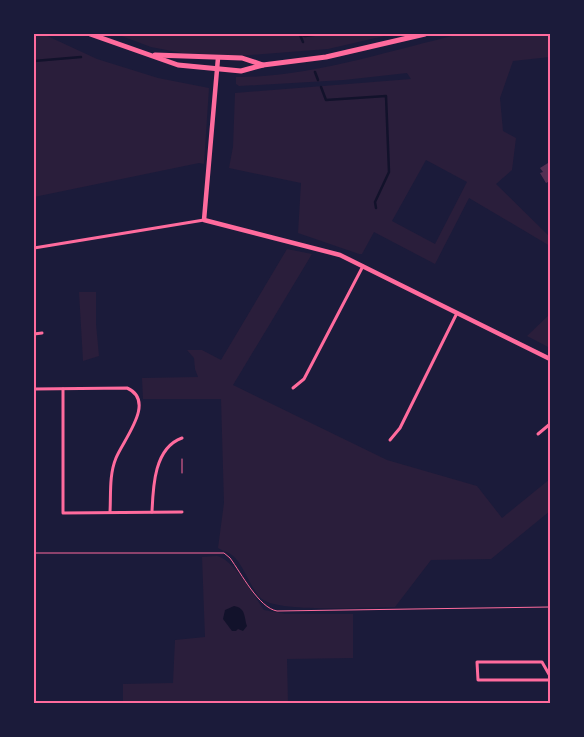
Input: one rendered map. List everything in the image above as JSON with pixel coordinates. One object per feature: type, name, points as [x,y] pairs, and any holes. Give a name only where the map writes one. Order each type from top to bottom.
[{"type":"main road","points":[[92,34],[178,65],[241,71],[264,65],[326,57],[425,34]]},
{"type":"main road","points":[[148,55],[242,58],[264,65]]},
{"type":"street","points":[[204,220],[218,58]]},
{"type":"street","points":[[34,248],[204,220],[327,250],[550,359]]},
{"type":"street","points":[[293,388],[304,379],[363,266]]},
{"type":"street","points":[[390,440],[401,427],[457,313]]},
{"type":"street","points":[[34,334],[42,333]]},
{"type":"street","points":[[34,389],[126,388],[135,392],[138,409],[134,426],[114,464],[110,512]]},
{"type":"street","points":[[63,389],[63,513],[182,512]]},
{"type":"street","points":[[538,434],[550,424]]},
{"type":"street","points":[[152,512],[152,491],[158,465],[167,447],[173,441],[182,438]]},
{"type":"street","points":[[477,662],[542,662],[550,678],[478,680],[477,662]]},
{"type":"path","points":[[182,459],[182,473]]},
{"type":"path","points":[[34,553],[224,553],[230,558],[260,600],[271,610],[550,607]]},
{"type":"shaded area","points":[[34,34],[43,34],[97,59],[158,78],[209,88],[204,164],[199,163],[34,197]]},
{"type":"shaded area","points":[[116,34],[393,34],[328,49],[238,56],[182,53],[151,47]]},
{"type":"shaded area","points":[[461,34],[550,34],[550,57],[513,61],[500,98],[503,131],[516,138],[512,170],[496,184],[550,237],[550,246],[469,198],[435,264],[374,232],[362,254],[359,254],[298,233],[301,183],[229,168],[233,147],[235,93],[411,79],[407,73],[344,80],[239,86],[236,84],[236,77],[292,73],[320,68]],"holes":[[[426,160],[467,182],[435,244],[392,221]]]},
{"type":"shaded area","points":[[287,249],[312,254],[233,385],[387,460],[477,486],[502,518],[550,479],[550,511],[491,559],[431,560],[395,607],[305,608],[272,603],[262,599],[236,559],[218,548],[224,503],[221,399],[143,399],[142,378],[198,377],[194,358],[187,350],[202,350],[221,360]]},
{"type":"shaded area","points":[[79,292],[96,292],[99,356],[83,361]]},
{"type":"shaded area","points":[[550,314],[550,348],[527,336]]},
{"type":"shaded area","points":[[217,556],[237,571],[264,610],[285,614],[353,614],[353,658],[287,659],[288,703],[123,703],[123,684],[173,683],[175,640],[205,637],[202,557]]},
{"type":"shaded area","points":[[234,606],[241,609],[244,613],[247,626],[243,631],[238,629],[232,631],[223,619],[225,610]]},
{"type":"building","points":[[548,163],[550,167],[550,181],[546,183],[540,173],[543,172],[540,168]]},
{"type":"waterway","points":[[299,34],[305,36],[321,34]]},
{"type":"waterway","points":[[300,35],[303,42]]},
{"type":"waterway","points":[[34,61],[81,57]]},
{"type":"waterway","points":[[315,72],[318,80]]},
{"type":"waterway","points":[[321,87],[326,100],[386,96],[389,172],[375,202],[376,208]]}]
